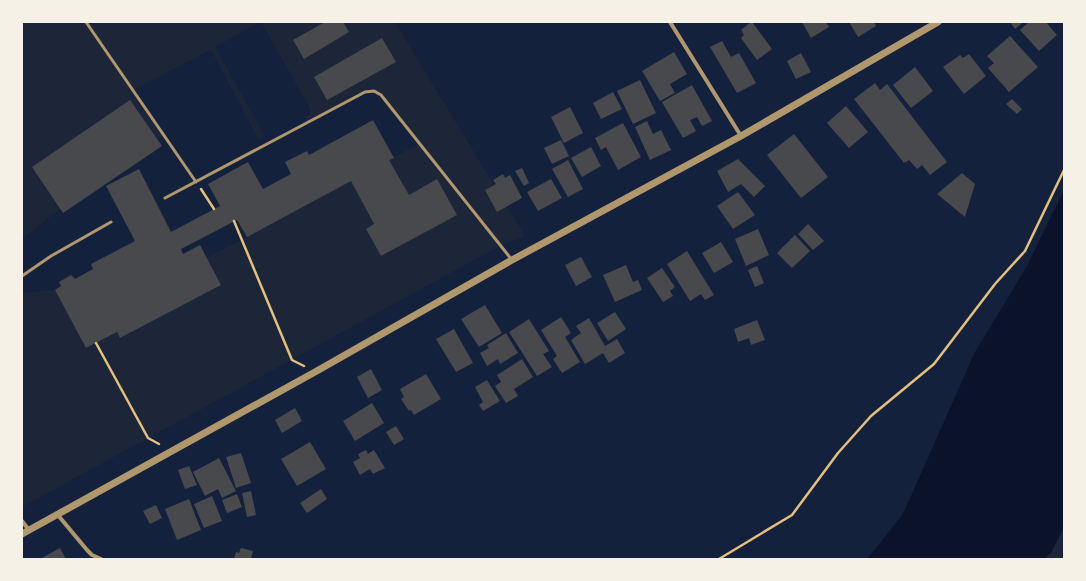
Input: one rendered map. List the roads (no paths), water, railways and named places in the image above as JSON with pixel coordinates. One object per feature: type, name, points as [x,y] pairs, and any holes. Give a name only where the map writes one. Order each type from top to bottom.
[{"type":"street","points":[[670,22],[742,136]]},
{"type":"street","points":[[22,534],[315,372],[512,260],[742,136],[938,22]]},
{"type":"street","points":[[57,514],[92,555],[102,559]]},
{"type":"street","points":[[22,521],[29,530]]},
{"type":"lane","points":[[86,22],[196,182]]},
{"type":"lane","points":[[165,198],[365,92],[374,91],[381,95],[512,260]]},
{"type":"lane","points":[[22,276],[51,256],[111,222]]}]
